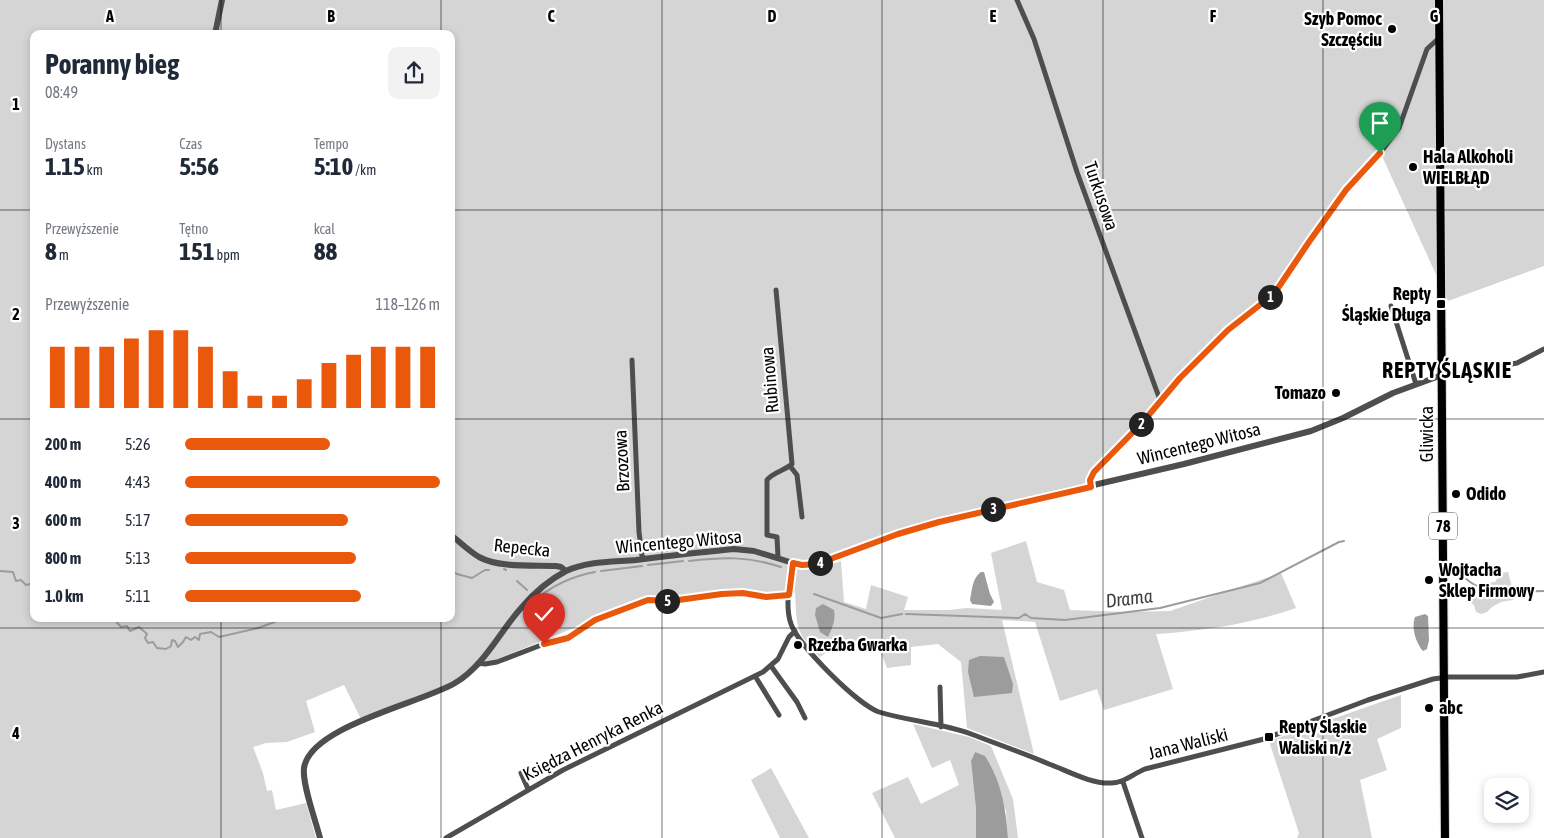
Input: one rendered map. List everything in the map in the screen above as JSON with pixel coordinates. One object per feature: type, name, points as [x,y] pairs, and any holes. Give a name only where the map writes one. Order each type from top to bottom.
[{"type":"main road","name":"Gliwicka","points":[[1439,0],[1445,838]]},
{"type":"street","points":[[215,30],[222,0]]},
{"type":"street","name":"Turkusowa","points":[[1017,0],[1034,39],[1077,172],[1160,400]]},
{"type":"street","points":[[1091,487],[1090,480],[1094,472],[1142,423],[1160,400],[1228,330],[1274,294],[1346,190],[1380,153],[1399,128],[1427,49],[1439,38]]},
{"type":"street","name":"Rubinowa","points":[[776,290],[792,464],[790,466],[797,475],[802,517]]},
{"type":"street","points":[[1391,306],[1416,384]]},
{"type":"street","points":[[1506,365],[1517,362],[1544,349]]},
{"type":"street","name":"Brzozowa","points":[[632,360],[639,532],[642,556],[645,559]]},
{"type":"street","name":"Wincentego Witosa","points":[[320,838],[304,774],[307,760],[314,750],[340,732],[364,720],[440,691],[462,678],[478,663],[521,607],[537,591],[566,571],[592,564],[734,549],[754,551],[802,565],[817,564],[898,534],[939,522],[1091,487],[1310,431],[1343,418],[1393,393],[1442,375]]},
{"type":"street","points":[[778,558],[777,537],[767,535],[767,480],[770,476],[790,466]]},
{"type":"street","name":"Repecka","points":[[455,537],[472,552],[487,561],[556,566],[566,571]]},
{"type":"street","points":[[793,563],[789,595],[789,616],[794,631],[842,685],[870,708],[878,712],[967,732],[1096,781],[1109,783],[1123,782],[1142,838]]},
{"type":"street","points":[[478,663],[498,662],[544,644],[568,638],[595,620],[648,600],[671,601],[743,593],[766,597],[789,595]]},
{"type":"street","name":"Księdza Henryka Renka","points":[[446,838],[562,770],[755,676],[778,659],[794,631]]},
{"type":"street","points":[[771,666],[797,702],[804,718]]},
{"type":"street","name":"Jana Waliski","points":[[1123,782],[1145,769],[1264,739],[1368,700],[1444,677],[1517,677],[1544,672]]},
{"type":"street","points":[[755,676],[779,715]]},
{"type":"street","points":[[940,687],[941,726]]},
{"type":"street","points":[[521,773],[528,789]]},
{"type":"shaded area","points":[[0,0],[1544,0],[1544,266],[1448,301],[1382,156],[1333,210],[1279,290],[1199,359],[1083,485],[1014,502],[830,558],[820,568],[841,561],[844,602],[866,609],[871,585],[908,597],[904,610],[967,608],[1002,610],[991,553],[1026,541],[1037,582],[1064,590],[1070,610],[1170,611],[1281,573],[1296,608],[1279,614],[1227,626],[1156,634],[1173,689],[1104,710],[1097,689],[1060,701],[1035,622],[1002,620],[1034,754],[967,728],[961,662],[938,644],[911,647],[911,665],[887,668],[877,643],[835,646],[820,657],[801,634],[796,613],[795,592],[791,596],[712,595],[654,602],[608,614],[488,663],[445,686],[361,719],[344,685],[306,701],[315,732],[287,742],[266,743],[253,747],[263,773],[267,791],[272,790],[276,810],[306,803],[316,838],[0,838]]},
{"type":"shaded area","points":[[981,572],[984,572],[994,602],[991,606],[972,604],[970,600],[974,581]]},
{"type":"shaded area","points":[[1508,572],[1517,597],[1513,600],[1501,602],[1487,612],[1481,614],[1476,612],[1474,605],[1466,599],[1467,593],[1486,583],[1495,582],[1501,573]]},
{"type":"shaded area","points":[[823,604],[834,610],[834,620],[828,637],[820,632],[815,615],[816,608]]},
{"type":"shaded area","points":[[1425,614],[1428,616],[1429,640],[1427,649],[1423,651],[1416,640],[1414,621],[1415,617]]},
{"type":"shaded area","points":[[980,656],[1004,657],[1013,684],[1012,693],[974,697],[968,672],[969,660]]},
{"type":"shaded area","points":[[1401,695],[1401,728],[1377,739],[1387,770],[1360,780],[1372,838],[1297,838],[1299,833],[1269,741]]},
{"type":"shaded area","points":[[913,724],[969,737],[991,746],[1013,799],[1018,838],[1008,838],[1006,810],[975,752],[971,761],[976,809],[976,838],[895,838],[872,793],[908,777],[921,804],[959,785],[950,760],[932,768]]},
{"type":"shaded area","points":[[975,752],[985,756],[999,785],[1006,816],[1008,838],[976,838],[976,809],[971,761]]},
{"type":"shaded area","points":[[771,768],[809,838],[780,838],[751,780]]},
{"type":"waterway","name":"Drama","points":[[906,614],[1019,618],[1025,614],[1031,618],[1065,620],[1160,608],[1260,583],[1344,541]]},
{"type":"waterway","name":"Drama","points":[[689,561],[735,558],[769,563],[781,567]]},
{"type":"waterway","name":"Drama","points":[[648,565],[683,561]]},
{"type":"waterway","name":"Drama","points":[[1453,565],[1470,582],[1486,589],[1495,591],[1544,591]]},
{"type":"waterway","name":"Drama","points":[[601,571],[642,566]]},
{"type":"waterway","name":"Drama","points":[[455,573],[472,578],[485,570],[489,570]]},
{"type":"waterway","name":"Drama","points":[[0,571],[13,572],[16,581],[21,580],[26,585],[30,584]]},
{"type":"waterway","name":"Drama","points":[[535,600],[564,582],[595,572]]},
{"type":"waterway","name":"Drama","points":[[517,581],[527,590]]},
{"type":"waterway","name":"Drama","points":[[814,594],[881,618],[902,614]]},
{"type":"waterway","name":"Drama","points":[[117,622],[121,627],[127,626],[130,631],[139,627],[147,634],[145,638],[148,643],[153,642],[157,648],[166,649],[171,646],[172,640],[175,641],[178,647],[186,637],[191,640],[195,637],[199,640],[200,634],[211,632],[219,637],[275,622]]},
{"type":"place","name":"Szyb Pomoc Szczęściu","points":[[1392,29]]},
{"type":"place","name":"Hala Alkoholi WIELBŁĄD","points":[[1413,167]]},
{"type":"place","name":"Repty Śląskie Długa","points":[[1441,304]]},
{"type":"place","name":"Tomazo","points":[[1336,393]]},
{"type":"place","name":"Odido","points":[[1456,494]]},
{"type":"place","name":"Wojtacha Sklep Firmowy","points":[[1429,580]]},
{"type":"place","name":"Rzeźba Gwarka","points":[[798,645]]},
{"type":"place","name":"abc","points":[[1429,708]]},
{"type":"place","name":"Repty Śląskie Waliski n/ż","points":[[1269,737]]},
{"type":"district","name":"REPTY ŚLĄSKIE","points":[[1447,370]]},
{"type":"route","points":[[544,644],[568,638],[595,620],[648,600],[671,601],[743,593],[766,597],[789,595],[793,563],[802,565],[817,564],[898,534],[956,517],[1091,487],[1090,480],[1094,472],[1142,423],[1180,378],[1228,330],[1274,294],[1346,190],[1380,153]]}]
